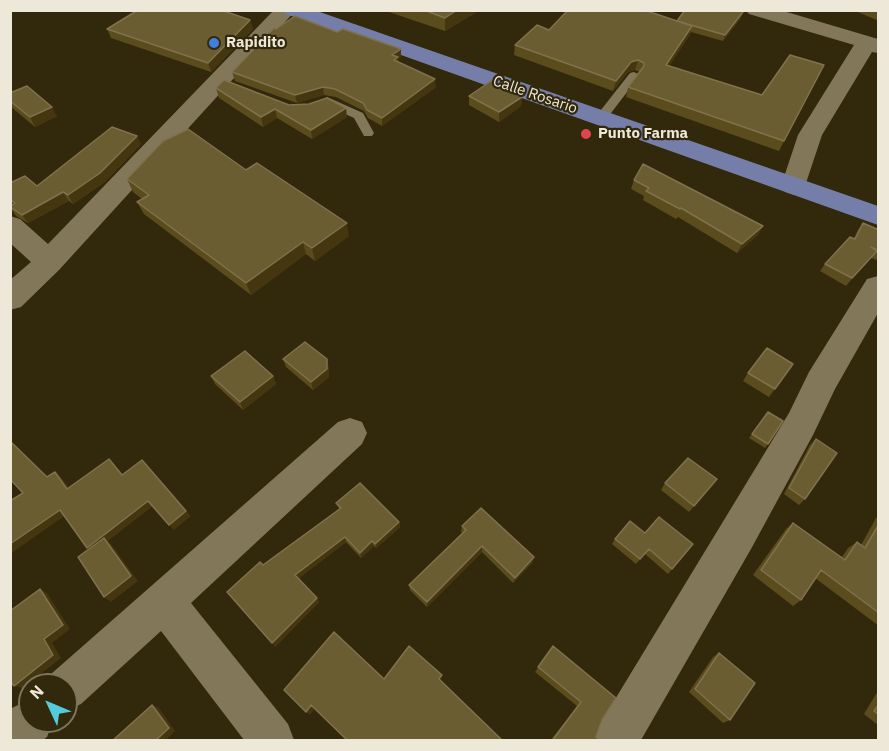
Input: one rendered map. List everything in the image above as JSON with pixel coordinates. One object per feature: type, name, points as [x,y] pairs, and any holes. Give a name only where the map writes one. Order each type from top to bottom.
[{"type":"main road","name":"Calle Rosario","points":[[293,10],[879,216]]},
{"type":"street","points":[[10,299],[50,262],[224,83],[286,10]]},
{"type":"street","points":[[756,10],[873,44],[810,135],[794,186]]},
{"type":"street","points":[[10,226],[50,262]]},
{"type":"street","points":[[616,741],[801,424],[821,382],[879,286]]},
{"type":"street","points":[[78,678],[350,433]]},
{"type":"street","points":[[163,600],[272,741]]},
{"type":"lane","points":[[601,118],[633,75]]},
{"type":"lane","points":[[318,104],[325,101],[332,102],[359,116],[368,133]]},
{"type":"building","points":[[138,10],[221,10],[250,20],[208,63],[107,29]]},
{"type":"building","points":[[424,10],[457,10],[445,18]]},
{"type":"building","points":[[568,10],[644,10],[692,26],[666,65],[762,95],[790,55],[824,65],[784,141],[628,87],[644,66],[644,63],[638,60],[631,62],[616,81],[515,45],[537,25],[549,30]]},
{"type":"building","points":[[685,10],[738,10],[743,12],[725,35],[677,21]]},
{"type":"building","points":[[295,16],[337,32],[343,29],[401,49],[392,55],[398,57],[394,60],[435,79],[382,118],[367,110],[363,103],[335,89],[323,87],[295,95],[232,72],[274,28],[276,29]]},
{"type":"building","points":[[224,80],[289,105],[309,104],[327,98],[346,108],[311,130],[275,109],[261,117],[216,88]]},
{"type":"building","points":[[491,81],[522,97],[499,112],[469,96]]},
{"type":"building","points":[[27,86],[52,107],[30,117],[10,101],[10,93]]},
{"type":"building","points":[[112,127],[137,136],[100,173],[68,195],[63,192],[22,215],[10,207],[15,203],[10,199],[10,183],[25,176],[37,186]]},
{"type":"building","points":[[188,129],[246,170],[257,163],[347,223],[312,248],[303,242],[246,283],[137,202],[149,195],[127,179],[163,141]]},
{"type":"building","points":[[643,164],[763,226],[742,244],[681,208],[646,191],[649,188],[634,180]]},
{"type":"building","points":[[863,223],[879,230],[879,251],[871,247],[877,251],[852,278],[825,264],[850,237],[855,239]]},
{"type":"building","points":[[305,342],[327,359],[327,369],[311,382],[283,359]]},
{"type":"building","points":[[767,348],[793,364],[775,389],[748,373]]},
{"type":"building","points":[[245,351],[273,376],[240,402],[211,376]]},
{"type":"building","points":[[768,412],[783,421],[768,444],[752,434]]},
{"type":"building","points":[[816,439],[837,453],[805,499],[789,488]]},
{"type":"building","points":[[10,441],[47,477],[55,472],[67,489],[109,459],[122,475],[142,460],[186,511],[169,525],[148,501],[87,548],[60,510],[10,544],[10,501],[23,493],[10,479]]},
{"type":"building","points":[[688,458],[717,479],[694,506],[665,483]]},
{"type":"building","points":[[360,483],[399,522],[375,544],[372,541],[360,553],[345,537],[295,575],[317,598],[272,643],[227,592],[260,562],[263,565],[341,508],[336,503]]},
{"type":"building","points":[[481,508],[534,557],[515,578],[482,546],[427,602],[409,585],[466,530],[462,526]]},
{"type":"building","points":[[659,517],[693,544],[672,569],[649,549],[640,559],[615,539],[630,521],[645,533]]},
{"type":"building","points":[[793,523],[845,560],[857,542],[865,548],[879,524],[879,613],[821,570],[801,600],[761,570]]},
{"type":"building","points":[[104,538],[131,576],[104,597],[78,557]]},
{"type":"building","points":[[40,589],[63,625],[44,639],[53,655],[30,673],[18,673],[18,683],[14,686],[10,680],[10,611]]},
{"type":"building","points":[[334,632],[384,679],[409,646],[442,675],[439,679],[503,741],[348,741],[311,705],[306,712],[284,690]]},
{"type":"building","points":[[553,646],[616,698],[602,720],[596,737],[600,741],[552,741],[581,702],[538,667]]},
{"type":"building","points":[[719,653],[755,683],[730,720],[695,689]]},
{"type":"building","points":[[879,704],[879,715],[874,711]]},
{"type":"building","points":[[152,705],[169,728],[155,741],[112,741]]},
{"type":"place","name":"Rapidito","points":[[214,43]]},
{"type":"place","name":"Punto Farma","points":[[586,134]]}]
